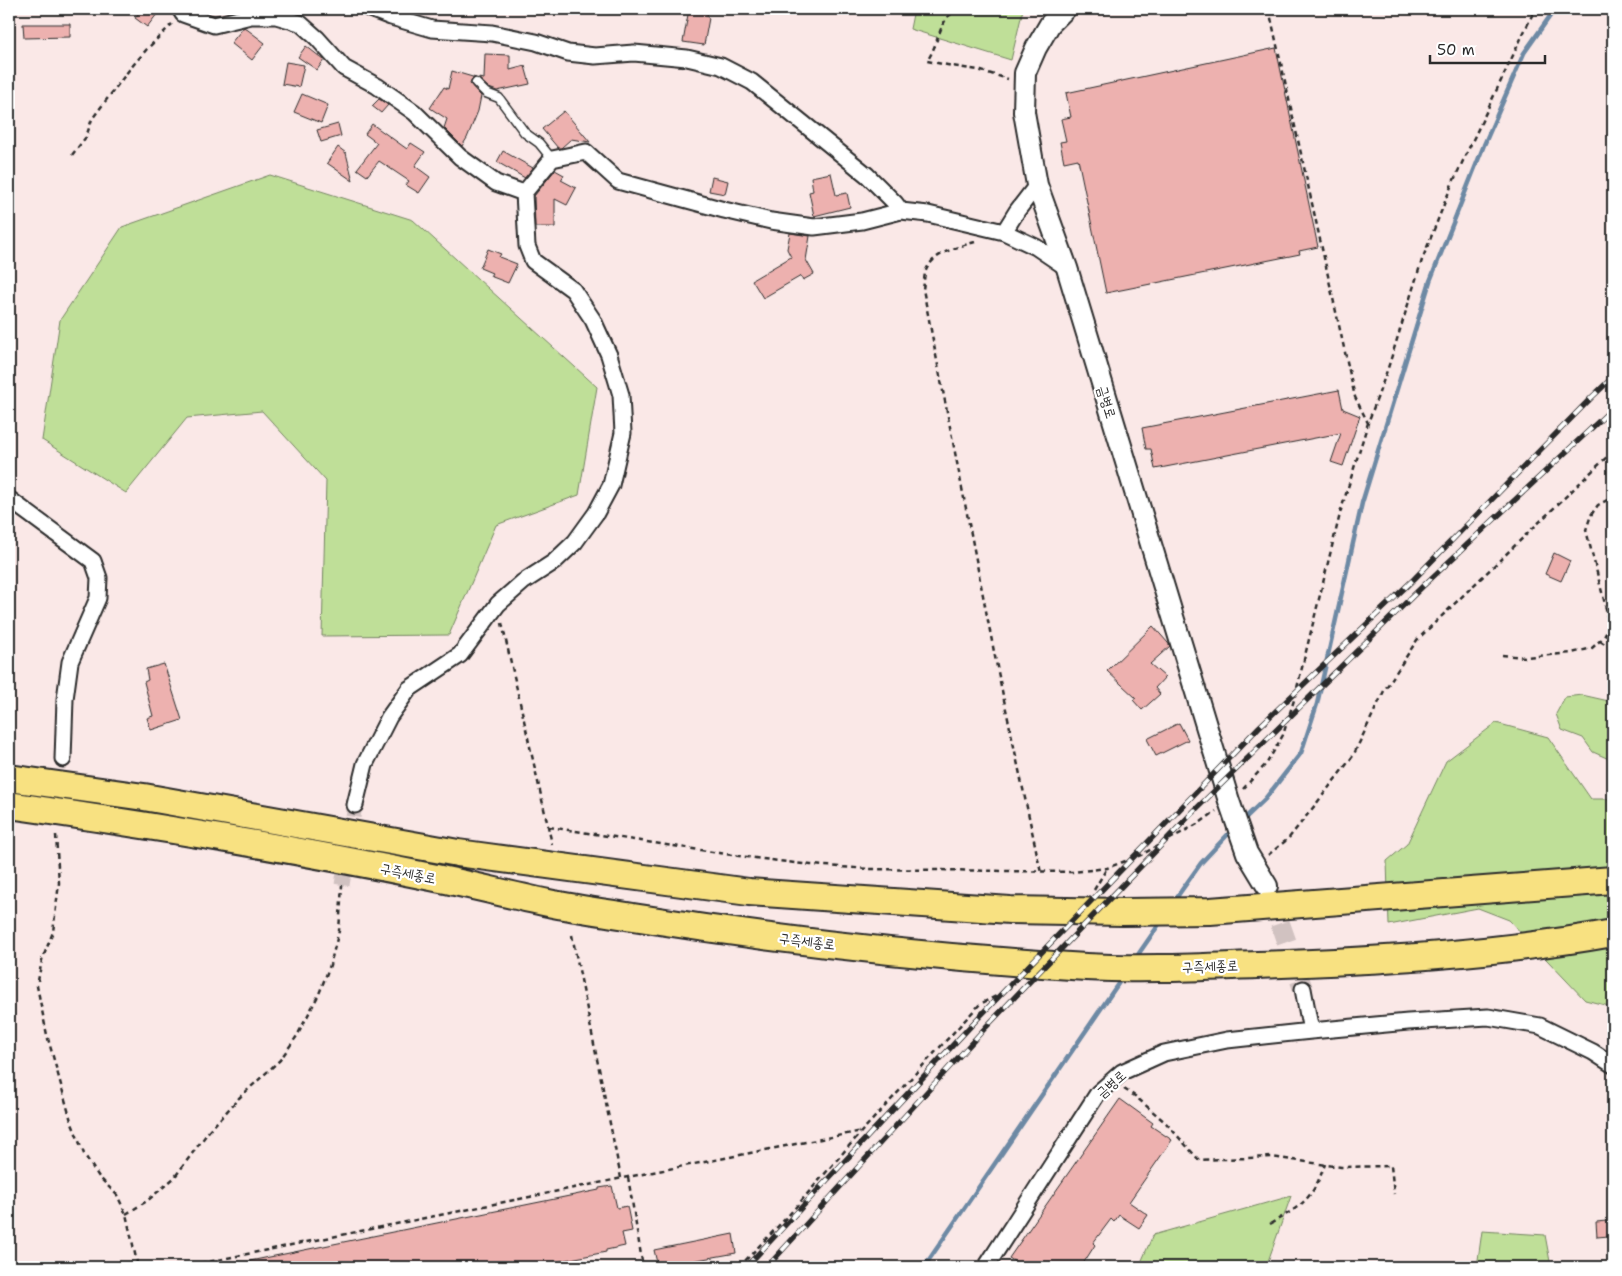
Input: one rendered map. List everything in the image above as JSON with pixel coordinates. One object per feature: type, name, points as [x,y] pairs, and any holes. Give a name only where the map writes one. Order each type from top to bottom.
[{"type":"highway","name":"구즉세종로","points":[[9,778],[144,797],[458,853],[749,892],[1010,910],[1210,911],[1613,880]]},
{"type":"highway","name":"구즉세종로","points":[[9,805],[142,824],[428,876],[554,904],[636,918],[898,952],[1090,967],[1178,967],[1344,962],[1455,955],[1577,940],[1613,933]]},
{"type":"street","points":[[180,9],[183,14],[214,25],[251,16],[276,16],[300,23],[317,38],[344,68],[377,86],[414,112],[460,157],[496,182],[524,193]]},
{"type":"street","points":[[370,9],[432,29],[492,33],[536,42],[568,53],[595,56],[634,54],[687,58],[721,66],[752,82],[867,175],[901,211]]},
{"type":"street","name":"금병로","points":[[1065,9],[1050,24],[1036,48],[1025,73],[1024,112],[1037,185],[1067,268],[1229,801],[1250,858]]},
{"type":"street","points":[[354,805],[365,764],[389,717],[409,689],[460,655],[498,604],[523,582],[554,562],[576,542],[596,513],[611,485],[623,433],[621,395],[609,356],[593,320],[573,290],[533,260],[527,246],[524,193],[552,159],[586,152],[618,181],[771,221],[814,227],[862,221],[901,211],[928,214],[1004,232],[1036,247],[1067,268]]},
{"type":"street","points":[[1004,232],[1037,185]]},
{"type":"street","points":[[9,499],[94,561],[100,578],[98,598],[70,662],[65,699],[63,759]]},
{"type":"street","points":[[1250,858],[1267,886]]},
{"type":"street","points":[[1303,989],[1311,1031]]},
{"type":"street","name":"금병로","points":[[986,1267],[1098,1093],[1122,1072],[1164,1053],[1227,1040],[1408,1022],[1488,1017],[1540,1026],[1593,1052],[1613,1065]]},
{"type":"lane","points":[[476,83],[486,93],[499,98],[524,133],[539,143],[552,159]]},
{"type":"path","points":[[72,155],[86,137],[92,119],[147,49],[171,26],[180,9]]},
{"type":"path","points":[[959,9],[946,19],[944,25],[940,28],[931,55],[927,61],[978,70],[1025,85]]},
{"type":"path","points":[[1269,9],[1355,397],[1368,422]]},
{"type":"path","points":[[548,827],[811,865],[870,869],[1073,872],[1107,868],[1141,855],[1201,822],[1229,801],[1251,782],[1267,764],[1283,735],[1294,700],[1341,510],[1422,260],[1452,184],[1535,9]]},
{"type":"path","points":[[1004,232],[965,245],[935,258],[925,271],[923,289],[995,653],[1041,873]]},
{"type":"path","points":[[1250,858],[1288,838],[1353,756],[1384,691],[1418,640],[1613,452]]},
{"type":"path","points":[[1502,654],[1526,657],[1572,653],[1592,648],[1604,637],[1609,627],[1586,530],[1591,515],[1598,505],[1613,497]]},
{"type":"path","points":[[498,604],[553,849]]},
{"type":"path","points":[[1600,641],[1613,649]]},
{"type":"path","points":[[56,835],[59,883],[53,932],[42,960],[37,986],[47,1035],[71,1121],[84,1154],[99,1177],[117,1195],[126,1214],[138,1267]]},
{"type":"path","points":[[1093,892],[1107,868]]},
{"type":"path","points":[[126,1214],[147,1201],[174,1178],[209,1132],[239,1098],[280,1060],[297,1036],[319,994],[330,965],[339,931],[342,884]]},
{"type":"path","points":[[572,935],[621,1178]]},
{"type":"path","points":[[739,1267],[788,1216],[862,1131],[980,1004],[1004,992],[1019,981]]},
{"type":"path","points":[[1112,1081],[1135,1096],[1166,1123],[1199,1160],[1272,1157],[1341,1167],[1391,1166],[1394,1194]]},
{"type":"path","points":[[183,1267],[862,1131]]},
{"type":"path","points":[[1270,1224],[1302,1205],[1319,1182],[1325,1164]]},
{"type":"path","points":[[628,1177],[643,1267]]},
{"type":"green space","points":[[914,9],[1023,9],[1011,60],[910,29]]},
{"type":"green space","points":[[270,175],[413,220],[597,387],[579,495],[496,525],[449,635],[322,636],[326,481],[262,411],[187,418],[126,493],[42,440],[60,320],[122,227]]},
{"type":"green space","points":[[1582,695],[1613,702],[1613,757],[1609,759],[1593,752],[1583,738],[1562,730],[1556,714],[1565,697]]},
{"type":"green space","points":[[1496,723],[1548,737],[1591,799],[1613,799],[1613,1007],[1585,1000],[1509,920],[1478,908],[1389,925],[1387,861],[1407,844],[1446,761]]},
{"type":"green space","points":[[1291,1196],[1266,1267],[1139,1267],[1153,1235]]},
{"type":"green space","points":[[1482,1231],[1545,1235],[1551,1267],[1477,1267]]},
{"type":"building","points":[[142,9],[161,9],[147,27],[135,18]]},
{"type":"building","points":[[689,9],[708,9],[707,17],[709,18],[704,45],[683,42]]},
{"type":"building","points":[[23,24],[70,24],[70,37],[24,38]]},
{"type":"building","points":[[244,27],[265,43],[252,60],[231,43]]},
{"type":"building","points":[[306,46],[324,60],[317,70],[298,57]]},
{"type":"building","points":[[1276,48],[1318,247],[1299,251],[1300,254],[1106,293],[1078,159],[1064,162],[1060,142],[1066,141],[1061,119],[1071,117],[1066,93]]},
{"type":"building","points":[[485,54],[510,55],[510,70],[525,66],[530,84],[497,91],[489,88],[478,78],[484,79]]},
{"type":"building","points":[[286,62],[304,65],[299,87],[282,84]]},
{"type":"building","points":[[452,71],[476,78],[472,79],[470,84],[481,96],[478,111],[462,146],[444,128],[447,119],[430,108],[444,87],[448,89]]},
{"type":"building","points":[[302,94],[328,105],[321,123],[294,112]]},
{"type":"building","points":[[379,99],[388,105],[381,113],[372,106]]},
{"type":"building","points":[[564,111],[590,142],[571,139],[561,148],[558,148],[542,129]]},
{"type":"building","points":[[338,124],[341,136],[321,142],[317,130]]},
{"type":"building","points":[[372,124],[407,149],[411,143],[425,152],[415,166],[430,177],[419,193],[406,185],[409,181],[379,161],[367,176],[357,169],[377,143],[365,134]]},
{"type":"building","points":[[338,147],[346,153],[353,181],[327,163]]},
{"type":"building","points":[[503,151],[533,168],[525,178],[497,162]]},
{"type":"building","points":[[555,170],[564,175],[561,180],[576,188],[567,205],[555,199],[555,227],[535,227],[534,196]]},
{"type":"building","points":[[831,173],[836,195],[847,193],[850,207],[814,216],[809,192],[813,191],[811,177]]},
{"type":"building","points":[[712,177],[728,181],[725,194],[709,191]]},
{"type":"building","points":[[790,233],[810,236],[806,260],[814,274],[803,280],[801,276],[763,298],[752,280],[791,257],[787,249]]},
{"type":"building","points":[[488,249],[501,254],[499,257],[517,264],[508,283],[490,276],[492,273],[480,268]]},
{"type":"building","points":[[1339,390],[1343,409],[1360,416],[1343,466],[1331,462],[1341,433],[1155,469],[1151,449],[1146,449],[1142,428]]},
{"type":"building","points":[[1554,553],[1570,561],[1561,581],[1545,574]]},
{"type":"building","points":[[1153,626],[1170,646],[1150,664],[1165,677],[1155,688],[1160,694],[1142,710],[1133,700],[1136,698],[1107,671]]},
{"type":"building","points":[[164,664],[182,720],[151,730],[147,718],[153,716],[144,682],[148,680],[146,669]]},
{"type":"building","points":[[1179,723],[1188,740],[1156,756],[1147,739]]},
{"type":"building","points":[[1120,1099],[1153,1123],[1151,1126],[1172,1140],[1129,1202],[1148,1215],[1139,1228],[1119,1215],[1114,1222],[1111,1219],[1093,1243],[1095,1245],[1081,1267],[1023,1267],[1009,1258]]},
{"type":"building","points":[[612,1186],[617,1208],[627,1206],[632,1231],[622,1233],[625,1246],[606,1250],[606,1252],[530,1267],[250,1267],[250,1261]]},
{"type":"building","points":[[1608,1221],[1609,1236],[1597,1237],[1596,1222]]},
{"type":"building","points":[[733,1234],[736,1253],[658,1267],[654,1250]]},
{"type":"waterway","points":[[1242,821],[1265,799],[1301,753],[1317,704],[1362,503],[1430,281],[1484,145],[1524,53],[1555,9]]},
{"type":"waterway","points":[[1174,901],[1201,863],[1232,830]]},
{"type":"waterway","points":[[1135,959],[1162,920]]},
{"type":"waterway","points":[[924,1267],[1122,978]]},
{"type":"tunnel","points":[[342,885],[355,805]]},
{"type":"tunnel","points":[[1270,895],[1303,989]]},
{"type":"railway","points":[[746,1267],[980,1016],[1259,727],[1414,579],[1613,377]]},
{"type":"railway","points":[[767,1267],[986,1027],[1195,810],[1422,587],[1613,408]]}]
